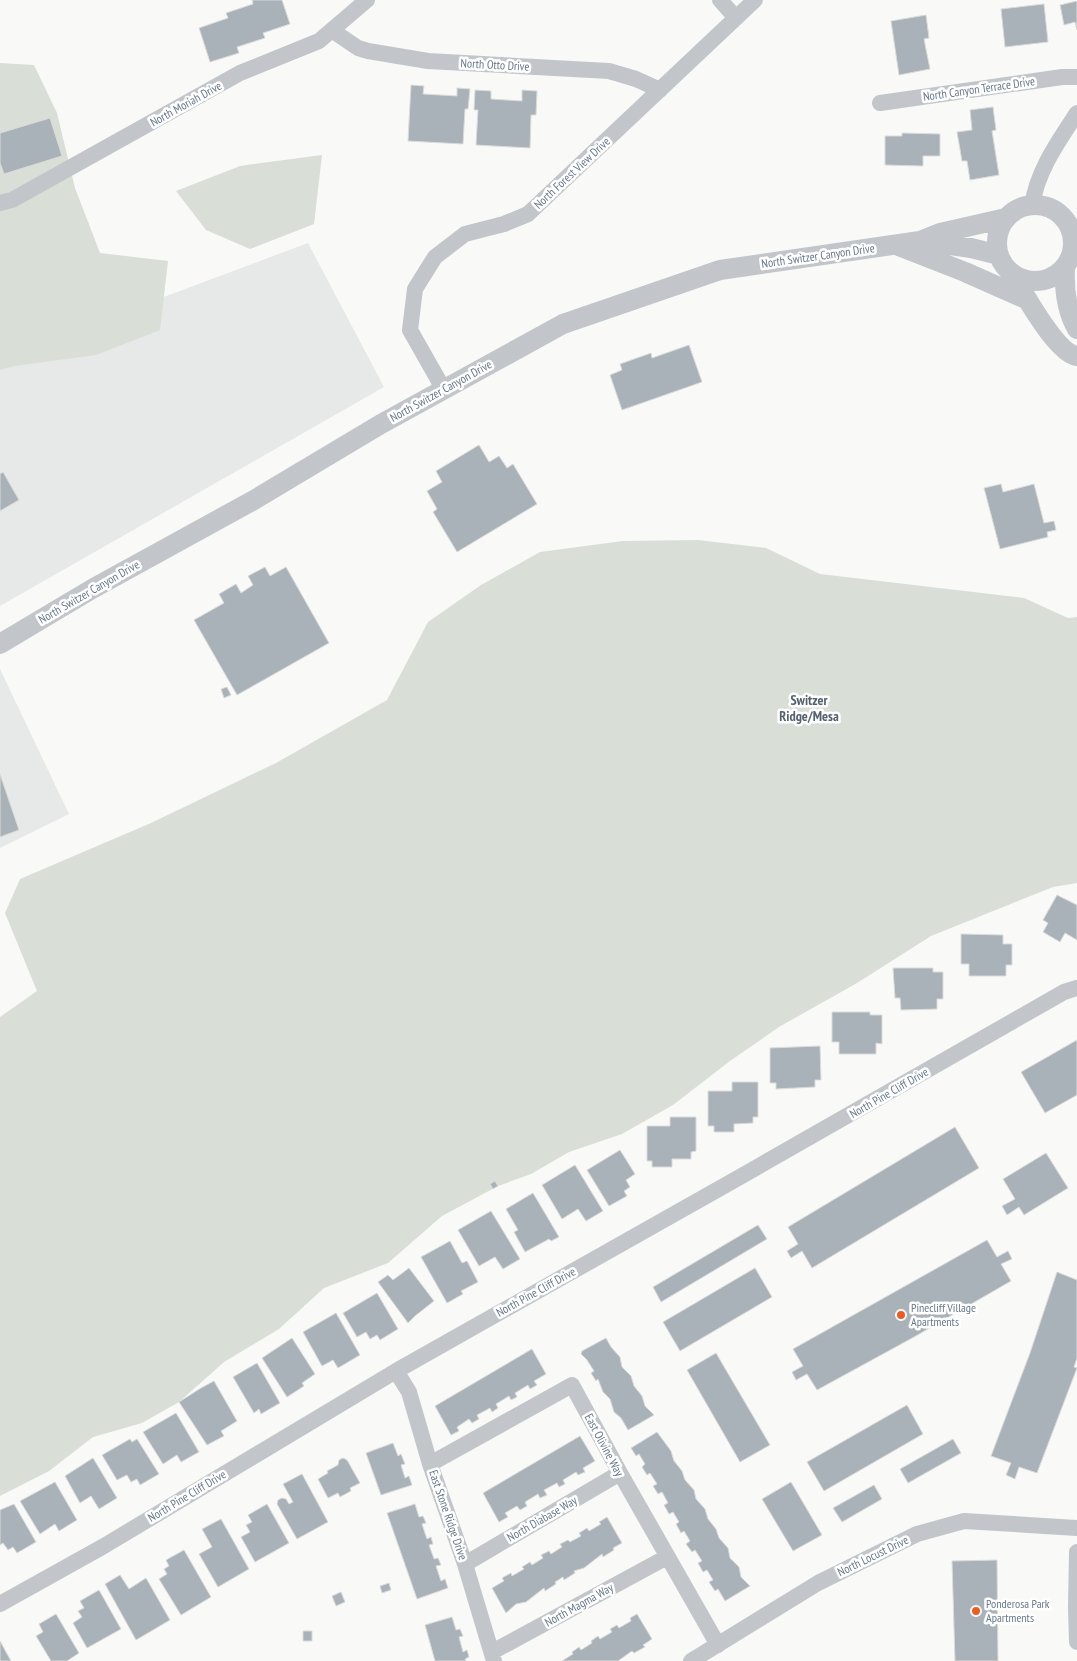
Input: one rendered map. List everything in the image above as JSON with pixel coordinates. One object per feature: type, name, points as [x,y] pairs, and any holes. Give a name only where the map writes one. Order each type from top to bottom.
[{"type":"street","name":"North Moriah Drive","points":[[0,203],[12,200],[240,73],[319,41],[367,0]]},
{"type":"street","points":[[720,0],[736,18]]},
{"type":"street","name":"North Forest View Drive","points":[[444,390],[410,330],[415,289],[435,257],[465,234],[504,224],[528,214],[755,0]]},
{"type":"street","name":"North Otto Drive","points":[[332,31],[358,48],[368,51],[428,61],[609,71],[636,79],[660,90]]},
{"type":"street","name":"North Canyon Terrace Drive","points":[[880,103],[1062,77],[1077,77]]},
{"type":"street","points":[[1032,206],[1034,190],[1055,145],[1077,113]]},
{"type":"street","points":[[1077,329],[1065,295],[1073,247],[1073,236],[1068,215],[1032,206],[1022,208],[1006,218],[999,232],[997,244],[999,256],[1055,340],[1073,356],[1077,356]]},
{"type":"street","name":"North Switzer Canyon Drive","points":[[0,644],[92,590],[254,500],[382,424],[563,324],[720,270],[920,241],[940,233],[1006,218]]},
{"type":"street","name":"North Switzer Canyon Drive","points":[[920,241],[970,248],[999,256]]},
{"type":"street","points":[[896,245],[965,272],[1028,300]]},
{"type":"street","points":[[1012,274],[1024,279],[1047,279],[1057,275],[1071,261]]},
{"type":"street","name":"North Pine Cliff Drive","points":[[0,1604],[104,1546],[396,1371],[1064,992],[1077,988]]},
{"type":"street","name":"East Stone Ridge Drive","points":[[396,1371],[409,1392],[430,1464],[465,1564],[493,1657]]},
{"type":"street","name":"East Olivine Way","points":[[430,1464],[572,1385],[718,1645]]},
{"type":"street","name":"North Diabase Way","points":[[465,1564],[620,1473]]},
{"type":"street","name":"North Locust Drive","points":[[691,1661],[818,1583],[917,1534],[964,1521],[1077,1528]]},
{"type":"street","points":[[1077,1552],[1077,1642]]},
{"type":"street","name":"North Magma Way","points":[[493,1657],[667,1557]]},
{"type":"shaded area","points":[[0,63],[34,65],[57,113],[75,188],[100,253],[168,261],[160,330],[96,355],[14,366],[0,370]]},
{"type":"shaded area","points":[[322,155],[314,224],[250,249],[206,230],[176,191],[240,166]]},
{"type":"shaded area","points":[[308,243],[384,387],[0,606],[0,358]]},
{"type":"shaded area","points":[[698,540],[766,548],[820,574],[1024,598],[1068,618],[1077,617],[1077,883],[1053,887],[931,936],[857,983],[779,1027],[730,1061],[673,1105],[622,1134],[569,1152],[531,1174],[498,1186],[442,1216],[388,1263],[324,1288],[279,1329],[224,1362],[179,1402],[142,1423],[93,1437],[49,1471],[0,1496],[0,1017],[37,991],[5,913],[20,879],[151,823],[276,763],[387,700],[428,622],[481,585],[540,552],[623,541]]},
{"type":"shaded area","points":[[0,669],[69,814],[0,848]]},
{"type":"building","points":[[252,0],[282,0],[290,24],[263,33],[265,38],[237,47],[239,53],[210,62],[199,28],[228,18],[226,13],[253,4]]},
{"type":"building","points":[[1077,1],[1077,30],[1075,22],[1064,25],[1060,5]]},
{"type":"building","points":[[1044,4],[1048,42],[1005,47],[1001,9]]},
{"type":"building","points":[[926,15],[929,38],[924,39],[930,69],[899,75],[891,21]]},
{"type":"building","points":[[411,85],[424,86],[423,94],[457,96],[457,88],[470,89],[468,109],[465,109],[463,144],[408,141]]},
{"type":"building","points":[[475,90],[491,91],[491,99],[522,101],[522,90],[537,91],[536,115],[531,115],[530,148],[476,145],[478,110],[474,110]]},
{"type":"building","points":[[993,107],[996,130],[992,131],[999,175],[970,180],[967,161],[962,161],[957,132],[972,130],[970,110]]},
{"type":"building","points":[[50,118],[62,156],[4,174],[0,163],[0,133]]},
{"type":"building","points":[[902,133],[940,134],[940,156],[923,156],[923,166],[885,165],[885,136],[902,136]]},
{"type":"building","points":[[689,345],[702,382],[622,410],[610,375],[622,370],[620,364],[651,353],[652,358]]},
{"type":"building","points":[[479,445],[489,462],[499,456],[507,468],[513,464],[537,504],[457,552],[433,512],[437,509],[427,491],[442,482],[436,471]]},
{"type":"building","points":[[3,472],[19,500],[0,511],[0,474]]},
{"type":"building","points":[[1001,484],[1003,492],[1034,484],[1044,523],[1054,521],[1056,530],[1047,532],[1048,537],[1000,549],[984,488]]},
{"type":"building","points":[[265,567],[270,576],[286,567],[329,643],[237,695],[194,620],[224,603],[219,594],[236,584],[241,593],[253,585],[248,576]]},
{"type":"building","points":[[227,687],[231,695],[224,698],[221,689]]},
{"type":"building","points":[[0,774],[19,830],[0,837]]},
{"type":"building","points":[[1057,895],[1077,905],[1077,940],[1065,933],[1060,942],[1043,932],[1048,923],[1043,920]]},
{"type":"building","points":[[961,934],[1003,935],[1003,944],[1012,944],[1012,965],[1006,965],[1006,976],[969,976],[969,964],[961,964]]},
{"type":"building","points":[[893,968],[933,968],[933,972],[943,972],[943,999],[937,999],[937,1009],[901,1010],[900,998],[895,998]]},
{"type":"building","points":[[832,1012],[870,1012],[870,1015],[882,1015],[882,1044],[876,1043],[876,1054],[839,1054],[839,1042],[832,1042]]},
{"type":"building","points":[[1077,1040],[1077,1095],[1045,1113],[1021,1072]]},
{"type":"building","points":[[820,1046],[821,1080],[815,1080],[815,1087],[776,1089],[776,1083],[770,1083],[770,1048]]},
{"type":"building","points":[[732,1082],[758,1082],[758,1117],[753,1117],[753,1123],[734,1124],[734,1132],[714,1132],[714,1126],[708,1126],[708,1091],[732,1091]]},
{"type":"building","points":[[670,1117],[696,1117],[696,1151],[691,1152],[691,1159],[672,1159],[672,1167],[652,1167],[652,1161],[647,1161],[647,1126],[670,1126]]},
{"type":"building","points":[[955,1127],[979,1168],[812,1268],[802,1251],[791,1258],[787,1251],[798,1244],[788,1227]]},
{"type":"building","points":[[620,1150],[635,1174],[626,1180],[630,1187],[624,1191],[627,1196],[609,1206],[587,1170]]},
{"type":"building","points":[[1046,1153],[1068,1188],[1024,1215],[1019,1207],[1007,1215],[1002,1206],[1015,1199],[1003,1179]]},
{"type":"building","points":[[575,1165],[603,1211],[586,1221],[578,1209],[562,1219],[542,1185]]},
{"type":"building","points":[[495,1181],[498,1186],[493,1189],[490,1184]]},
{"type":"building","points":[[533,1193],[559,1237],[551,1241],[549,1239],[525,1252],[514,1232],[518,1230],[506,1209]]},
{"type":"building","points":[[491,1211],[520,1259],[503,1269],[495,1257],[479,1266],[458,1230]]},
{"type":"building","points":[[758,1225],[767,1239],[661,1302],[653,1287]]},
{"type":"building","name":"Pinecliff Village Apartments","points":[[987,1240],[997,1257],[1008,1251],[1012,1259],[1001,1264],[1011,1281],[817,1390],[807,1374],[796,1380],[792,1372],[803,1366],[793,1349]]},
{"type":"building","points":[[450,1241],[462,1263],[467,1261],[478,1282],[461,1291],[463,1294],[447,1303],[421,1257]]},
{"type":"building","points":[[409,1268],[434,1301],[408,1323],[378,1282],[388,1275],[393,1280]]},
{"type":"building","points":[[755,1268],[772,1297],[680,1351],[663,1322]]},
{"type":"building","points":[[1057,1272],[1077,1280],[1077,1358],[1074,1367],[1077,1368],[1037,1473],[1019,1467],[1015,1479],[1006,1475],[1011,1463],[991,1456],[1030,1353]]},
{"type":"building","points":[[377,1293],[398,1329],[380,1340],[377,1335],[370,1339],[366,1332],[357,1337],[343,1313]]},
{"type":"building","points":[[336,1313],[360,1355],[338,1368],[333,1360],[322,1366],[303,1332]]},
{"type":"building","points":[[292,1338],[315,1374],[302,1383],[304,1386],[287,1397],[262,1358]]},
{"type":"building","points":[[606,1338],[620,1357],[622,1367],[631,1376],[634,1386],[642,1396],[645,1406],[654,1415],[628,1430],[621,1418],[614,1412],[610,1399],[603,1392],[598,1379],[596,1381],[591,1373],[594,1371],[581,1354],[582,1351]]},
{"type":"building","points":[[532,1349],[546,1374],[534,1381],[537,1385],[530,1389],[528,1385],[515,1393],[517,1397],[511,1400],[509,1396],[496,1404],[498,1408],[492,1412],[490,1408],[477,1415],[479,1419],[472,1423],[469,1419],[457,1427],[459,1431],[451,1435],[435,1406]]},
{"type":"building","points":[[716,1353],[770,1445],[740,1462],[687,1370]]},
{"type":"building","points":[[257,1363],[280,1403],[261,1414],[259,1409],[254,1413],[233,1377]]},
{"type":"building","points":[[214,1381],[237,1421],[221,1431],[224,1436],[207,1445],[179,1402]]},
{"type":"building","points":[[907,1405],[923,1434],[824,1491],[807,1462]]},
{"type":"building","points":[[176,1413],[199,1452],[181,1462],[177,1455],[163,1464],[143,1432]]},
{"type":"building","points":[[657,1432],[671,1451],[674,1461],[682,1471],[685,1480],[694,1490],[696,1499],[705,1509],[708,1519],[716,1529],[719,1538],[728,1548],[730,1558],[739,1567],[741,1577],[750,1586],[725,1601],[718,1589],[715,1591],[709,1582],[713,1580],[707,1570],[703,1572],[698,1563],[702,1561],[695,1550],[692,1552],[686,1544],[690,1541],[684,1531],[681,1533],[676,1524],[679,1522],[673,1512],[669,1514],[664,1505],[668,1503],[662,1492],[658,1494],[653,1486],[657,1484],[650,1473],[647,1475],[642,1467],[645,1464],[639,1454],[636,1456],[631,1448]]},
{"type":"building","points":[[580,1436],[595,1461],[583,1468],[585,1472],[578,1475],[576,1472],[563,1480],[565,1484],[559,1487],[557,1483],[544,1490],[547,1495],[540,1498],[538,1494],[525,1502],[527,1506],[520,1510],[517,1506],[505,1513],[508,1517],[499,1522],[483,1493]]},
{"type":"building","points":[[130,1439],[132,1442],[137,1439],[159,1474],[140,1485],[137,1479],[131,1482],[127,1475],[117,1480],[102,1455]]},
{"type":"building","points":[[953,1439],[961,1453],[908,1483],[900,1469]]},
{"type":"building","points":[[393,1443],[398,1456],[401,1454],[405,1464],[401,1465],[405,1478],[409,1476],[412,1485],[381,1495],[366,1453]]},
{"type":"building","points":[[93,1458],[117,1498],[99,1509],[91,1496],[80,1503],[65,1476]]},
{"type":"building","points":[[343,1458],[347,1460],[360,1483],[350,1488],[351,1491],[340,1497],[338,1493],[328,1498],[318,1479],[338,1465],[339,1460]]},
{"type":"building","points":[[302,1474],[328,1522],[297,1539],[277,1504],[278,1500],[282,1498],[286,1499],[289,1504],[293,1502],[283,1484]]},
{"type":"building","points":[[55,1482],[77,1520],[59,1531],[55,1524],[40,1534],[20,1501]]},
{"type":"building","points":[[791,1482],[822,1535],[793,1551],[762,1499]]},
{"type":"building","points":[[874,1485],[882,1499],[842,1522],[833,1508]]},
{"type":"building","points":[[14,1504],[36,1542],[17,1553],[13,1547],[8,1550],[3,1543],[0,1545],[0,1510]]},
{"type":"building","points":[[267,1504],[289,1543],[255,1562],[241,1537],[250,1532],[246,1525],[252,1522],[248,1515]]},
{"type":"building","points":[[415,1504],[419,1517],[423,1516],[426,1523],[422,1524],[427,1539],[431,1537],[433,1544],[429,1545],[434,1559],[438,1558],[441,1565],[436,1566],[441,1581],[445,1579],[448,1588],[417,1599],[387,1513]]},
{"type":"building","points":[[607,1517],[622,1543],[603,1557],[602,1554],[584,1568],[574,1571],[575,1573],[564,1580],[563,1577],[545,1591],[544,1588],[526,1602],[516,1604],[506,1613],[492,1588],[504,1581],[502,1578],[511,1573],[512,1576],[524,1569],[522,1567],[530,1562],[532,1565],[543,1558],[541,1555],[549,1551],[551,1554],[562,1547],[560,1544],[568,1540],[570,1542],[581,1536],[579,1533],[587,1528],[589,1531],[601,1524],[599,1522]]},
{"type":"building","points":[[221,1519],[249,1569],[218,1587],[199,1554],[212,1547],[202,1529]]},
{"type":"building","points":[[184,1550],[211,1597],[181,1615],[159,1579],[167,1574],[164,1569],[169,1566],[166,1560]]},
{"type":"building","name":"Ponderosa Park Apartments","points":[[997,1560],[998,1661],[955,1661],[952,1561]]},
{"type":"building","points":[[120,1575],[129,1589],[146,1578],[170,1620],[136,1640],[105,1584]]},
{"type":"building","points":[[389,1583],[391,1590],[382,1593],[380,1586]]},
{"type":"building","points":[[99,1590],[121,1629],[87,1648],[73,1623],[82,1617],[78,1611],[84,1608],[80,1601]]},
{"type":"building","points":[[341,1592],[345,1602],[336,1606],[332,1596]]},
{"type":"building","points":[[56,1614],[79,1653],[67,1661],[51,1661],[36,1636],[43,1632],[39,1624]]},
{"type":"building","points":[[637,1614],[652,1639],[643,1645],[645,1647],[634,1653],[632,1651],[618,1661],[562,1661],[573,1654],[572,1652],[579,1647],[581,1650],[592,1643],[591,1641],[598,1636],[600,1639],[612,1632],[610,1629],[617,1625],[619,1628],[631,1621],[630,1618]]},
{"type":"building","points":[[452,1617],[456,1630],[460,1629],[463,1636],[459,1637],[463,1652],[467,1650],[469,1657],[465,1659],[466,1661],[435,1661],[425,1625]]},
{"type":"building","points":[[303,1631],[312,1631],[312,1641],[303,1641]]},
{"type":"building","points":[[0,1641],[11,1661],[0,1661]]},
{"type":"place","name":"Pinecliff Village Apartments","points":[[901,1315]]},
{"type":"place","name":"Ponderosa Park Apartments","points":[[976,1611]]},
{"type":"district","name":"Switzer Ridge/Mesa","points":[[809,708]]}]
